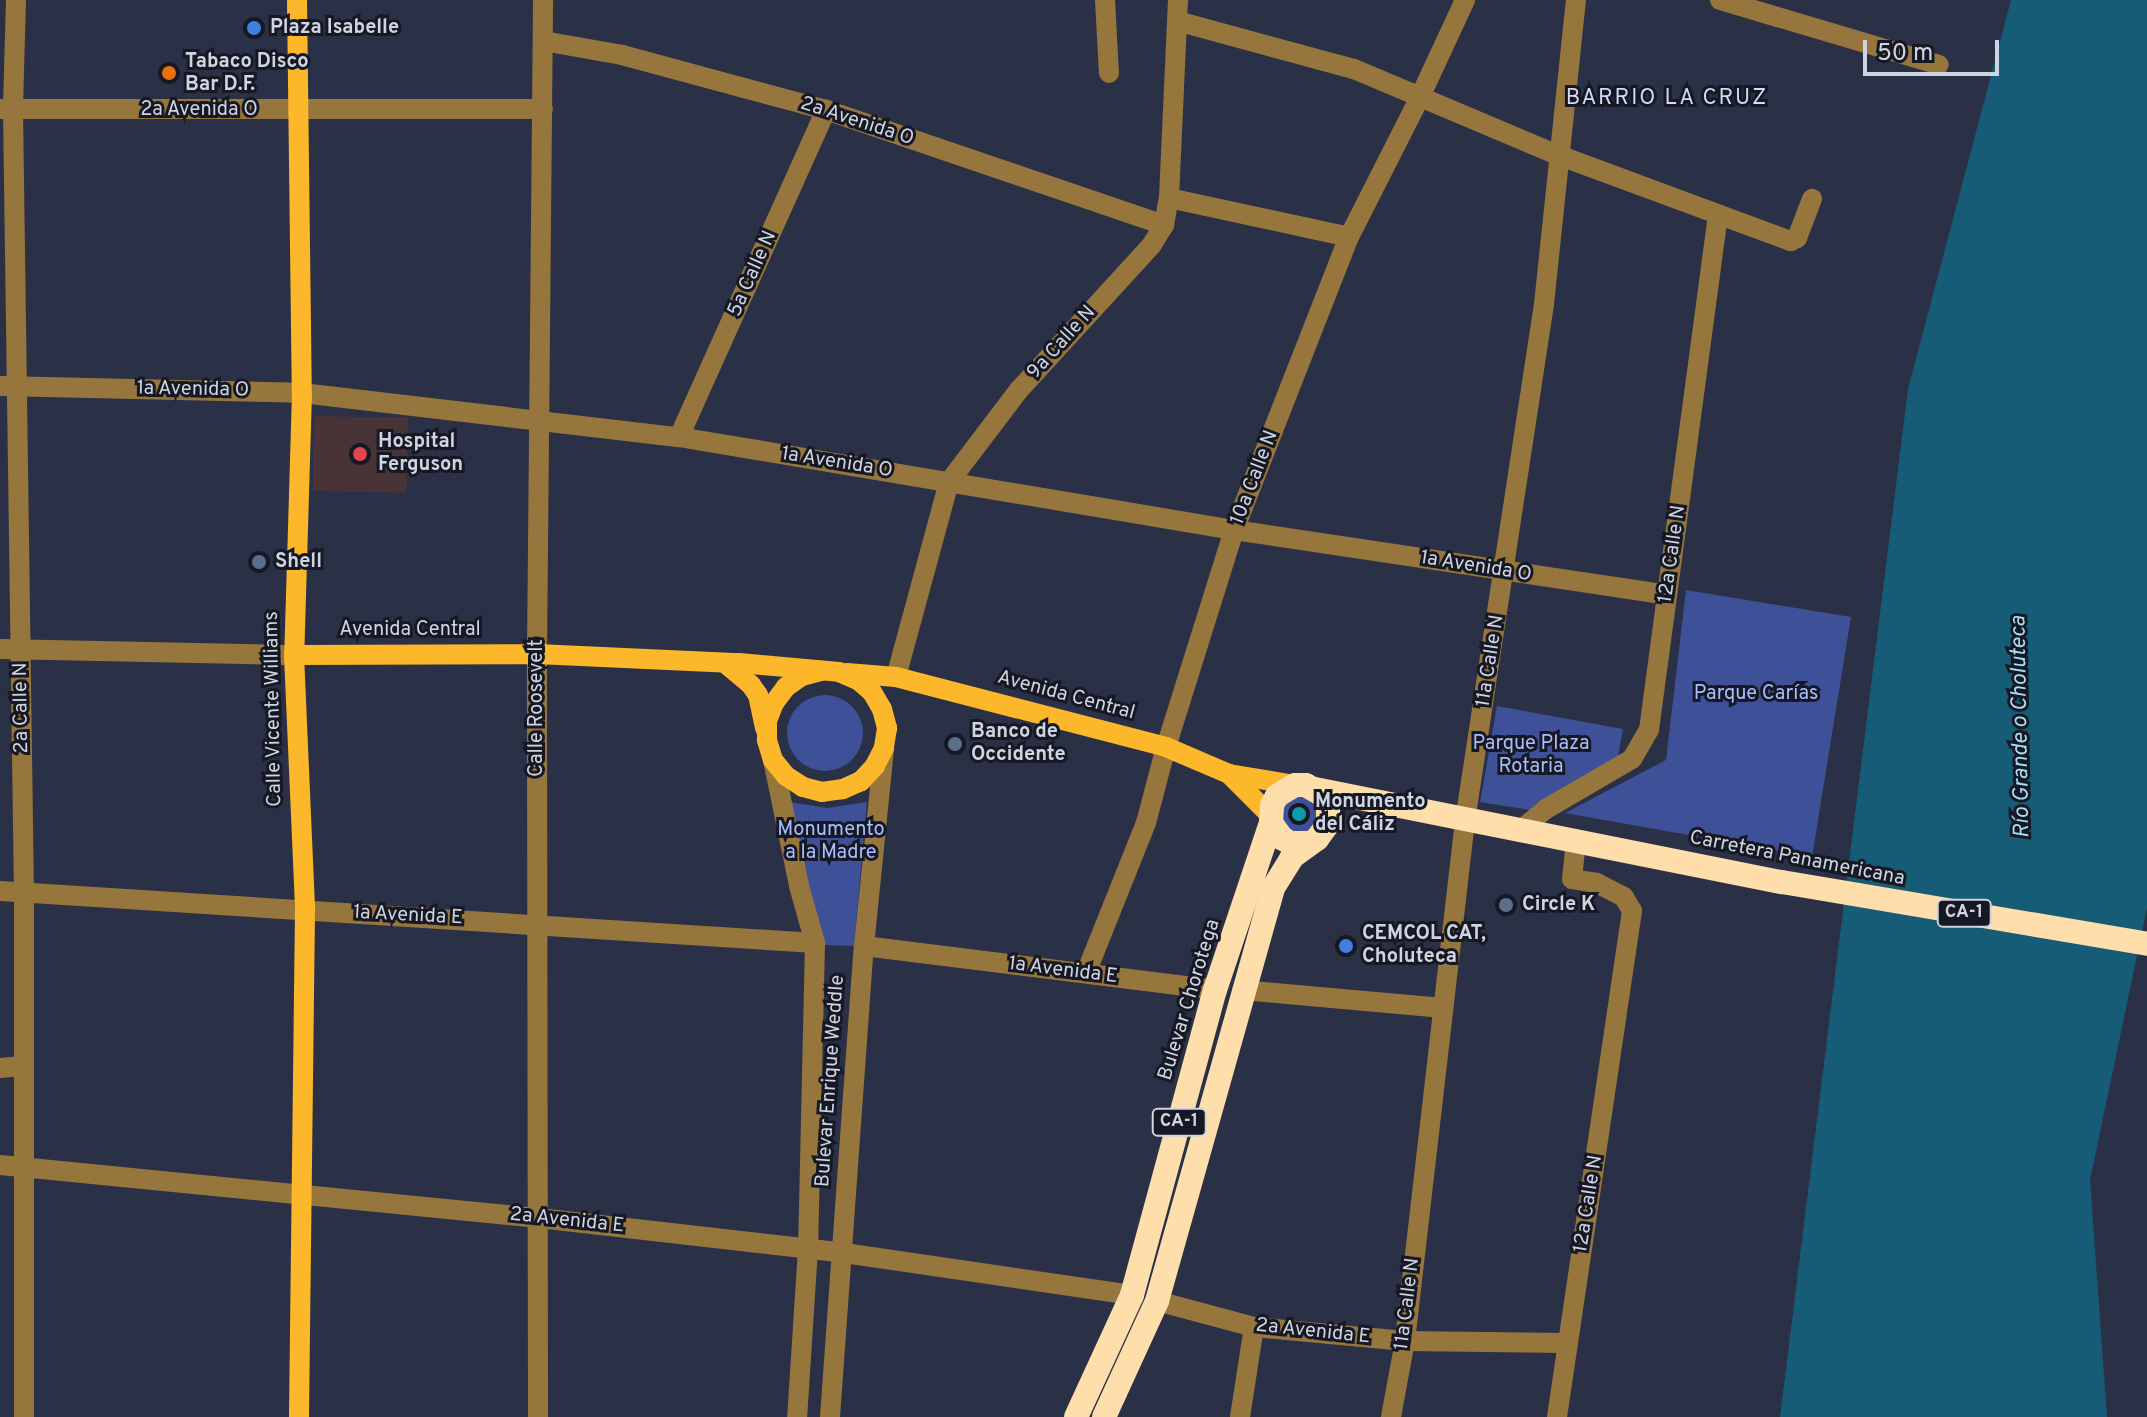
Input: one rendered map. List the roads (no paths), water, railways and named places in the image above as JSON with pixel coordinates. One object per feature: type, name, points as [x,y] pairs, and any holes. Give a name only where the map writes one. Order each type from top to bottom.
[{"type":"highway","name":"Carretera Panamericana","points":[[1305,787],[1782,882],[2147,944]]},
{"type":"highway","name":"CA-1","points":[[1271,819],[1277,796],[1305,787]]},
{"type":"highway","points":[[1305,787],[1328,804],[1328,824]]},
{"type":"highway","name":"Carretera Panamericana","points":[[1328,824],[1373,810],[1439,815]]},
{"type":"highway","points":[[1271,819],[1282,838],[1290,843],[1308,843]]},
{"type":"highway","name":"Bulevar Chorotega","points":[[1076,1417],[1132,1295],[1215,990],[1271,819]]},
{"type":"highway","name":"CA-1","points":[[1104,1417],[1157,1301],[1242,990],[1280,871],[1308,843],[1317,839],[1328,824]]},
{"type":"highway","points":[[1162,1184],[1187,1190]]},
{"type":"main road","name":"Calle Vicente Williams","points":[[297,0],[302,393],[294,655],[305,910],[299,1417]]},
{"type":"main road","name":"Avenida Central","points":[[294,655],[537,654],[725,663],[896,677],[1166,747],[1229,774],[1305,787]]},
{"type":"main road","name":"Bulevar Enrique Weddle","points":[[725,663],[758,695],[770,750]]},
{"type":"main road","points":[[830,672],[858,680],[872,692],[882,709],[885,738],[875,766],[861,781],[832,791],[803,787],[786,776],[770,750],[767,721],[780,695],[802,676],[830,672]]},
{"type":"main road","name":"Bulevar Enrique Weddle","points":[[885,738],[896,677]]},
{"type":"main road","name":"Avenida Central","points":[[1229,774],[1271,819]]},
{"type":"street","name":"2a Calle N","points":[[16,0],[7,109],[9,386],[21,649],[24,1417]]},
{"type":"street","name":"Calle Roosevelt","points":[[538,1417],[537,654],[543,0]]},
{"type":"street","points":[[1105,0],[1109,73]]},
{"type":"street","name":"9a Calle N","points":[[896,677],[949,482],[962,460],[1018,391],[1151,246],[1164,225],[1169,198],[1178,0]]},
{"type":"street","name":"10a Calle N","points":[[1086,973],[1146,823],[1166,747],[1234,530],[1349,237],[1465,0]]},
{"type":"street","name":"11a Calle N","points":[[1391,1417],[1405,1341],[1465,821],[1506,572],[1544,304],[1576,0]]},
{"type":"street","points":[[1720,0],[1939,65]]},
{"type":"street","points":[[1177,21],[1354,69],[1558,155],[1791,241],[1797,238],[1812,199]]},
{"type":"street","name":"2a Avenida O","points":[[543,41],[622,55],[826,110],[1164,225]]},
{"type":"street","name":"2a Avenida O","points":[[7,109],[543,109]]},
{"type":"street","name":"5a Calle N","points":[[679,437],[826,110]]},
{"type":"street","points":[[1169,198],[1349,237]]},
{"type":"street","name":"12a Calle N","points":[[1522,829],[1546,809],[1632,759],[1643,746],[1649,730],[1718,215]]},
{"type":"street","name":"1a Avenida O","points":[[9,386],[302,393],[679,437],[1234,530],[1667,595]]},
{"type":"street","name":"Avenida Central","points":[[0,649],[294,655]]},
{"type":"street","name":"Bulevar Enrique Weddle","points":[[830,1417],[864,946],[885,738]]},
{"type":"street","name":"Bulevar Enrique Weddle","points":[[770,750],[799,886],[815,943],[808,1249],[797,1417]]},
{"type":"street","name":"12a Calle N","points":[[1557,1417],[1632,911],[1624,897],[1597,883],[1572,879],[1576,840]]},
{"type":"street","name":"1a Avenida E","points":[[0,891],[815,943]]},
{"type":"street","name":"1a Avenida E","points":[[864,946],[1215,990]]},
{"type":"street","points":[[1242,990],[1443,1008]]},
{"type":"street","points":[[0,1068],[23,1066]]},
{"type":"street","name":"2a Avenida E","points":[[0,1165],[539,1218],[844,1253],[1132,1295]]},
{"type":"street","name":"2a Avenida E","points":[[1157,1301],[1254,1327],[1405,1341],[1568,1343]]},
{"type":"street","points":[[1240,1417],[1254,1327]]},
{"type":"water","name":"Río Grande o Choluteca","points":[[2011,0],[2147,0],[2147,908],[2090,1180],[2107,1417],[1780,1417],[1908,389]]},
{"type":"place","name":"Plaza Isabelle","points":[[254,28]]},
{"type":"place","name":"Tabaco Disco Bar D.F.","points":[[169,73]]},
{"type":"place","name":"Hospital Ferguson","points":[[360,454]]},
{"type":"place","name":"Shell","points":[[259,562]]},
{"type":"place","name":"Banco de Occidente","points":[[955,744]]},
{"type":"place","name":"Monumento del Cáliz","points":[[1299,814]]},
{"type":"place","name":"Circle K","points":[[1506,905]]},
{"type":"place","name":"CEMCOL CAT, Choluteca","points":[[1346,946]]},
{"type":"district","name":"BARRIO LA CRUZ","points":[[1667,99]]},
{"type":"park label","name":"Parque Carías","points":[[1756,694]]},
{"type":"park label","name":"Parque Plaza Rotaria","points":[[1531,756]]},
{"type":"park label","name":"Monumento a la Madre","points":[[831,842]]}]
